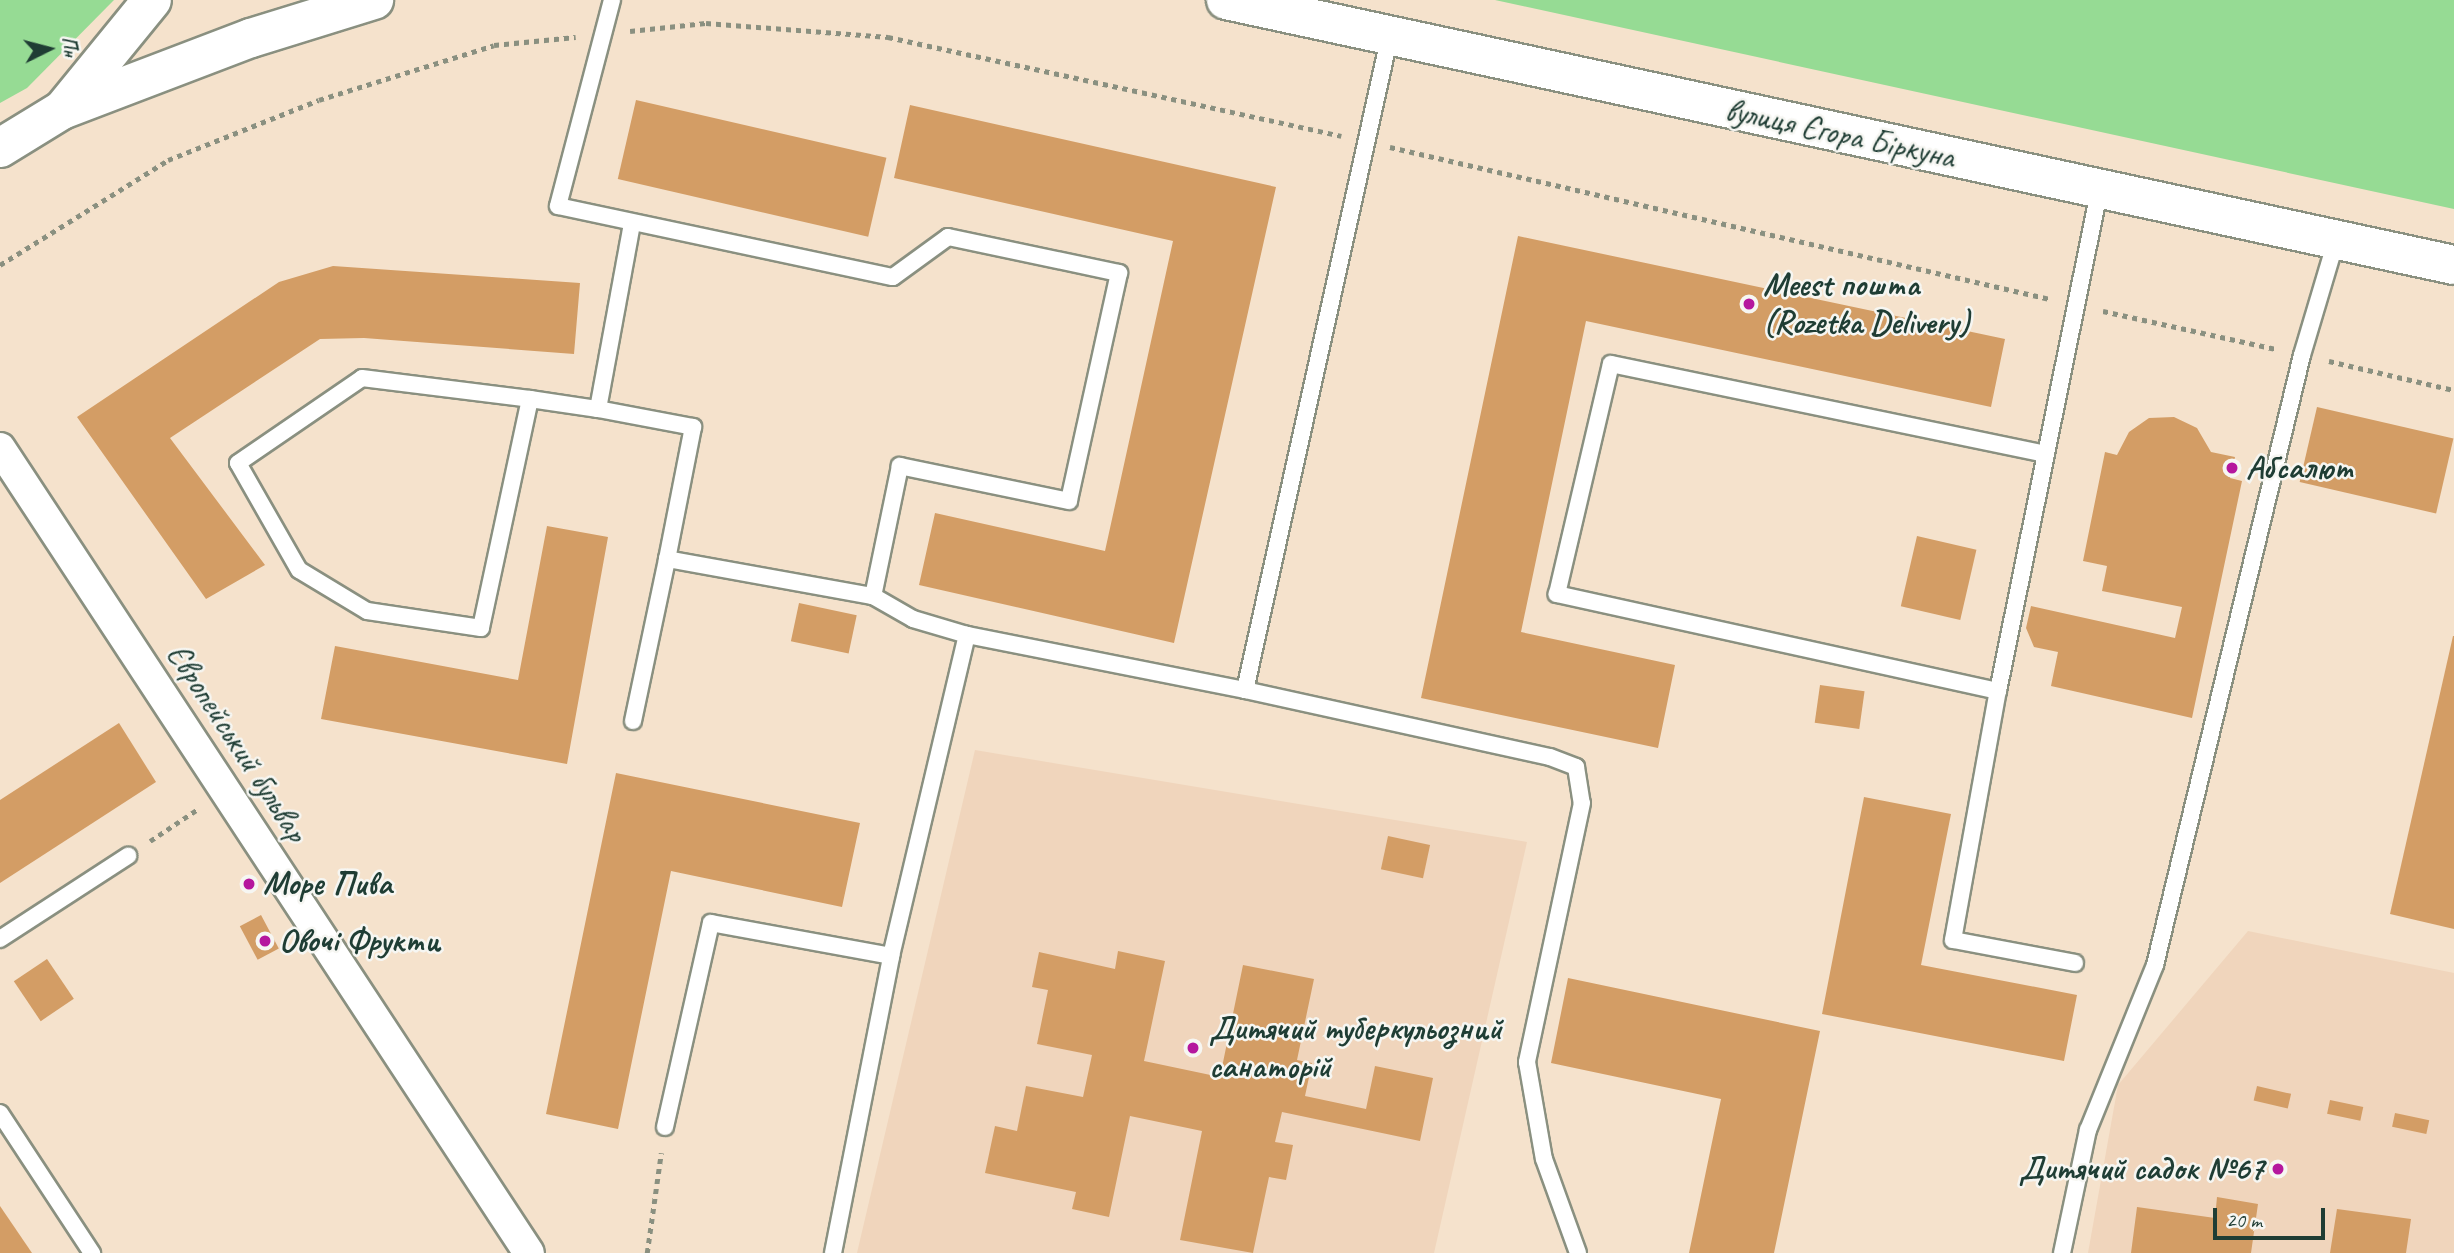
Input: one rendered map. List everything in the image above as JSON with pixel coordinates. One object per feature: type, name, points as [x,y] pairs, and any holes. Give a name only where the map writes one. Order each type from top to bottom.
[{"type":"street","points":[[62,110],[152,0]]},
{"type":"street","points":[[0,148],[62,110],[251,38],[373,0]]},
{"type":"street","name":"вулиця Єгора Біркуна","points":[[1226,0],[2099,192],[2454,265]]},
{"type":"street","name":"Європейський бульвар","points":[[0,448],[529,1253]]},
{"type":"lane","points":[[612,0],[558,206],[893,277],[948,237],[1119,273],[1069,501],[900,466],[873,596]]},
{"type":"lane","points":[[1245,691],[1390,35]]},
{"type":"lane","points":[[2075,963],[1953,940],[1998,691],[2099,192]]},
{"type":"lane","points":[[598,409],[632,223]]},
{"type":"lane","points":[[2062,1253],[2088,1130],[2155,965],[2302,355],[2336,241]]},
{"type":"lane","points":[[1998,691],[1557,594],[1611,364],[2046,454]]},
{"type":"lane","points":[[530,399],[481,628],[366,611],[299,570],[238,463],[362,378],[530,399],[598,409],[693,427],[633,721]]},
{"type":"lane","points":[[667,559],[873,596],[913,619],[967,635],[1245,691],[1550,757],[1576,767],[1582,803],[1527,1062],[1544,1159],[1578,1253]]},
{"type":"lane","points":[[833,1253],[891,956],[967,635]]},
{"type":"lane","points":[[0,939],[128,856]]},
{"type":"lane","points":[[665,1128],[711,923],[891,956]]},
{"type":"lane","points":[[0,1113],[92,1253]]},
{"type":"path","points":[[0,265],[168,160],[319,100],[494,45],[706,23],[888,37],[1366,142],[2454,390]]},
{"type":"path","points":[[128,856],[225,791]]},
{"type":"path","points":[[647,1253],[665,1128]]},
{"type":"shaded area","name":"Дитячий туберкульозний санаторій","points":[[975,750],[1527,842],[1434,1253],[857,1253]]},
{"type":"shaded area","name":"Дитячий садок №67","points":[[2248,931],[2454,973],[2454,1253],[2088,1253],[2118,1085]]},
{"type":"green space","points":[[0,0],[114,0],[27,88],[0,103]]},
{"type":"green space","points":[[1495,0],[2454,0],[2454,209]]},
{"type":"building","points":[[636,100],[886,158],[868,237],[618,179]]},
{"type":"building","points":[[910,105],[1276,187],[1174,643],[919,585],[935,513],[1105,551],[1173,241],[894,178]]},
{"type":"building","points":[[1518,236],[2005,339],[1991,407],[1586,321],[1521,632],[1675,665],[1658,748],[1421,698]]},
{"type":"building","points":[[333,266],[580,283],[574,354],[364,338],[320,339],[170,438],[265,565],[206,599],[77,417],[279,282]]},
{"type":"building","points":[[2317,407],[2453,438],[2436,514],[2300,482]]},
{"type":"building","points":[[2174,417],[2197,428],[2211,452],[2235,457],[2230,478],[2242,481],[2192,718],[2051,686],[2058,652],[2034,647],[2026,628],[2031,606],[2175,638],[2182,607],[2102,591],[2107,566],[2083,561],[2105,452],[2117,455],[2129,432],[2149,418]]},
{"type":"building","points":[[547,526],[608,537],[567,764],[321,719],[335,646],[518,680]]},
{"type":"building","points":[[1917,536],[1976,550],[1960,620],[1901,606]]},
{"type":"building","points":[[799,603],[857,615],[849,653],[791,641]]},
{"type":"building","points":[[2454,636],[2454,929],[2390,914]]},
{"type":"building","points":[[1820,685],[1865,691],[1859,729],[1815,723]]},
{"type":"building","points":[[119,723],[156,782],[0,883],[0,800]]},
{"type":"building","points":[[616,773],[860,823],[842,907],[671,871],[618,1129],[546,1114]]},
{"type":"building","points":[[1864,797],[1951,814],[1921,965],[2077,995],[2064,1061],[1822,1014]]},
{"type":"building","points":[[1388,836],[1430,845],[1423,878],[1381,869]]},
{"type":"building","points":[[261,915],[279,949],[258,960],[240,926]]},
{"type":"building","points":[[1118,951],[1165,961],[1144,1061],[1220,1077],[1243,965],[1314,979],[1297,1060],[1312,1063],[1305,1096],[1366,1109],[1375,1066],[1433,1078],[1420,1141],[1282,1112],[1275,1142],[1293,1145],[1286,1180],[1269,1177],[1253,1253],[1180,1240],[1202,1131],[1130,1116],[1109,1217],[1072,1209],[1076,1192],[985,1173],[995,1126],[1017,1131],[1026,1086],[1083,1097],[1092,1055],[1037,1044],[1048,990],[1032,987],[1039,952],[1115,969]]},
{"type":"building","points":[[47,959],[74,999],[41,1021],[14,981]]},
{"type":"building","points":[[1568,978],[1820,1031],[1774,1253],[1689,1253],[1721,1099],[1551,1063]]},
{"type":"building","points":[[2257,1086],[2291,1094],[2288,1108],[2254,1101]]},
{"type":"building","points":[[2330,1100],[2363,1107],[2360,1121],[2327,1114]]},
{"type":"building","points":[[2395,1113],[2429,1120],[2426,1134],[2392,1127]]},
{"type":"building","points":[[2217,1197],[2258,1204],[2251,1253],[2131,1253],[2137,1207],[2215,1218]]},
{"type":"building","points":[[0,1206],[32,1253],[0,1253]]},
{"type":"building","points":[[2337,1209],[2411,1219],[2406,1253],[2330,1253]]},
{"type":"place","name":"Meest пошта (Rozetka Delivery)","points":[[1749,304]]},
{"type":"place","name":"Абсалют","points":[[2232,468]]},
{"type":"place","name":"Море Пива","points":[[249,884]]},
{"type":"place","name":"Овочі Фрукти","points":[[265,941]]},
{"type":"place","name":"Дитячий туберкульозний санаторій","points":[[1193,1048]]},
{"type":"place","name":"Дитячий садок №67","points":[[2278,1169]]}]
